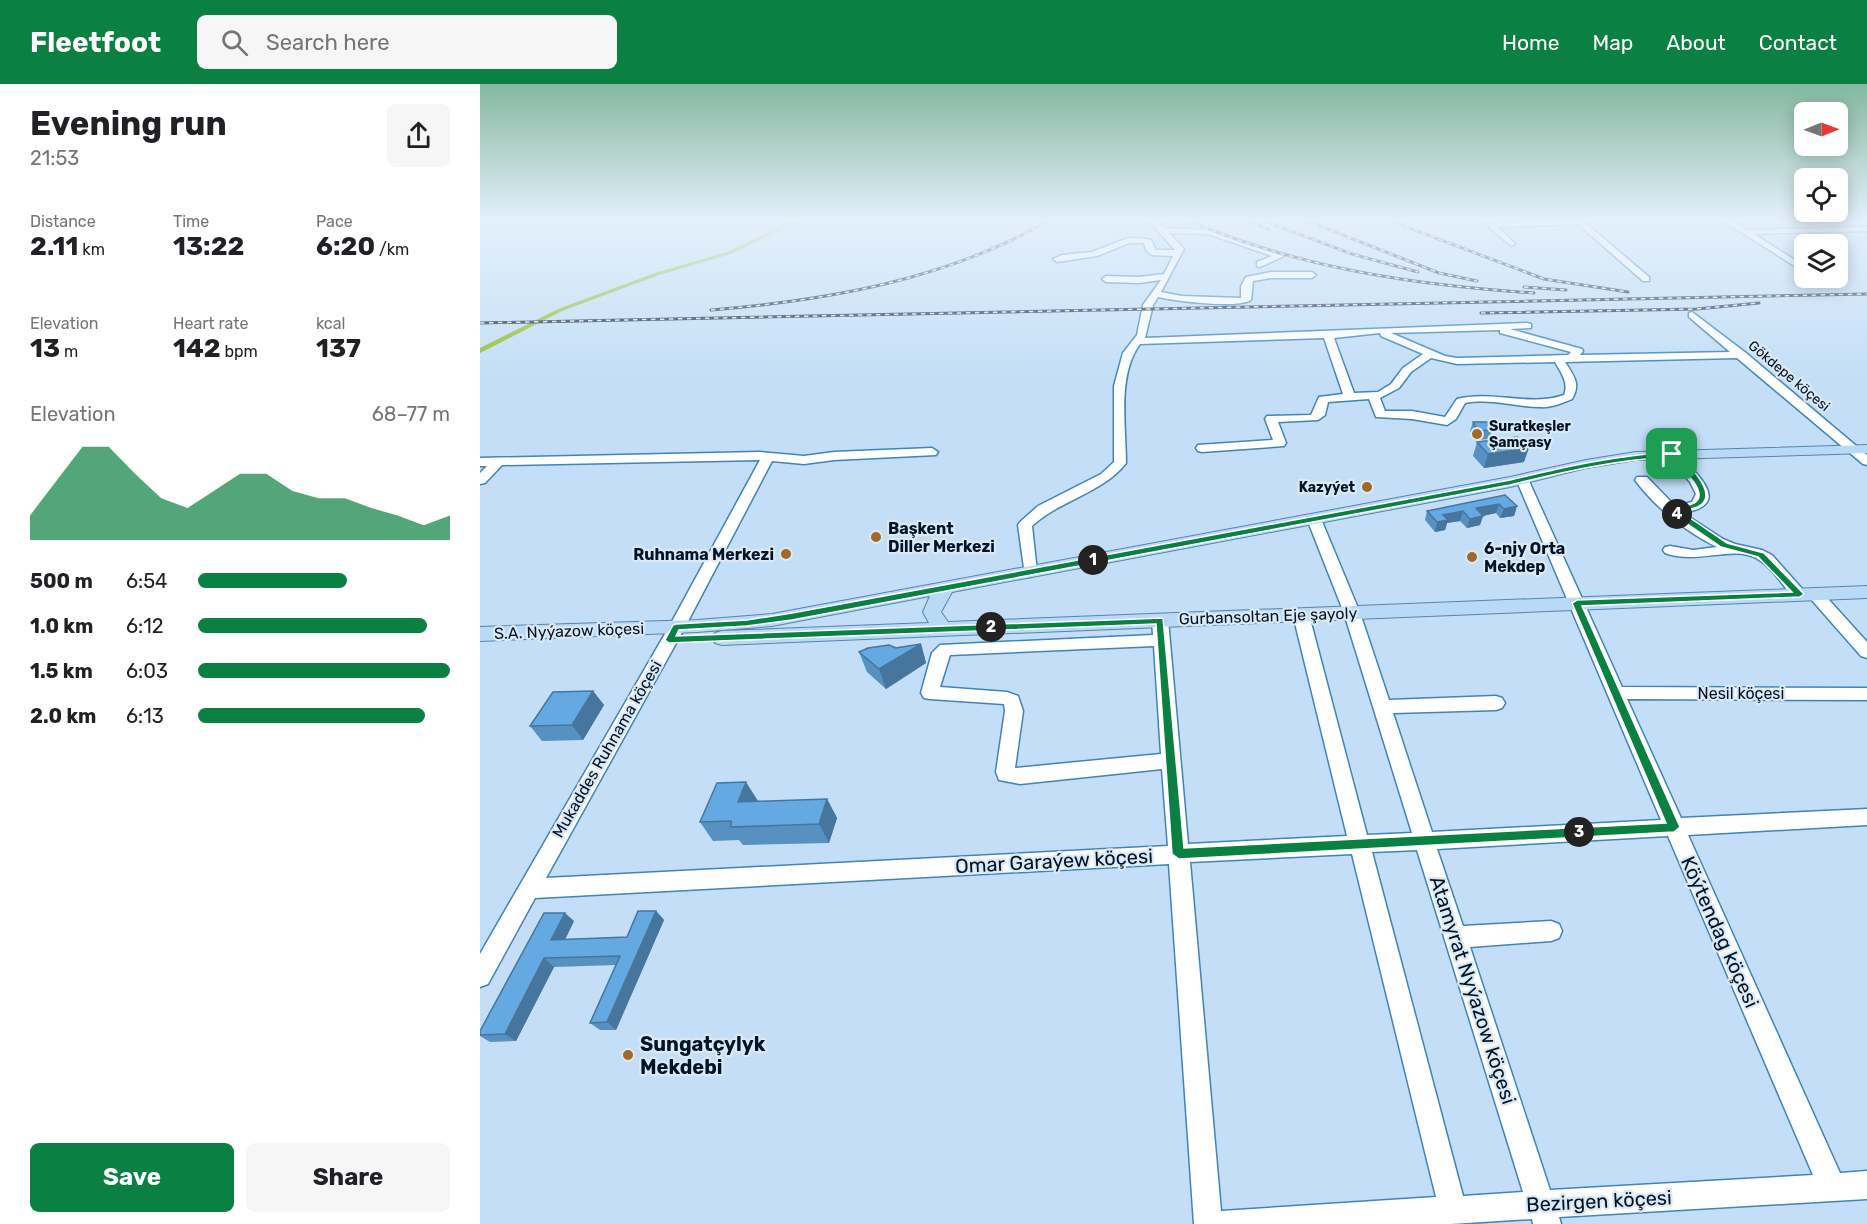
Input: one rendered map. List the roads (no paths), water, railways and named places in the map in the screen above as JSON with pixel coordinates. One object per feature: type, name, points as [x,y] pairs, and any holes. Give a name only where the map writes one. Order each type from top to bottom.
[{"type":"main road","name":"S.A. Nyýazow köçesi","points":[[480,646],[673,633],[772,620],[1314,519],[1617,459],[1672,454],[1860,449]]},
{"type":"main road","points":[[942,629],[932,612],[946,588]]},
{"type":"main road","name":"Gurbansoltan Eje şayoly","points":[[673,633],[942,629],[1161,630],[1301,615],[1867,592]]},
{"type":"main road","name":"S.A. Nyýazow köçesi","points":[[480,634],[673,633]]},
{"type":"street","points":[[1030,572],[1025,525],[1043,509],[1106,477],[1120,463],[1120,386],[1128,353],[1142,335],[1148,305],[1168,273]]},
{"type":"street","points":[[1639,273],[1646,279]]},
{"type":"street","points":[[1156,294],[1182,299],[1241,301],[1246,300],[1246,286],[1249,279],[1271,274],[1312,275]]},
{"type":"street","points":[[1107,279],[1138,280],[1167,276]]},
{"type":"street","name":"Gökdepe köçesi","points":[[1692,315],[1860,449],[1867,461]]},
{"type":"street","points":[[1137,341],[1527,326]]},
{"type":"street","points":[[1484,328],[1500,330],[1578,351],[1564,360]]},
{"type":"street","points":[[1366,331],[1399,338],[1443,359],[1457,361],[1742,356]]},
{"type":"street","points":[[1328,335],[1350,397]]},
{"type":"street","points":[[1202,448],[1281,443],[1271,419],[1314,418],[1319,415],[1323,399],[1381,395],[1395,386],[1407,370],[1431,353]]},
{"type":"street","points":[[1373,396],[1380,415],[1412,415],[1447,421],[1452,417],[1461,401],[1473,398],[1488,396],[1548,403],[1568,397],[1572,391],[1572,380],[1564,360]]},
{"type":"street","points":[[480,462],[760,456],[767,459],[804,460],[834,456],[932,452]]},
{"type":"street","points":[[1672,454],[1698,481],[1702,490],[1701,501],[1697,505],[1673,510]]},
{"type":"street","name":"Mukaddes Ruhnama köçesi","points":[[480,976],[673,633],[767,459]]},
{"type":"street","points":[[480,480],[498,462]]},
{"type":"street","name":"Köýtendag köçesi","points":[[1522,479],[1832,1187]]},
{"type":"street","points":[[1642,480],[1649,490],[1673,510],[1733,549]]},
{"type":"street","name":"Atamyrat Nyýazow köçesi","points":[[1314,519],[1352,613],[1544,1214]]},
{"type":"street","points":[[1670,550],[1680,554],[1691,554],[1733,549],[1749,550],[1761,555],[1808,594],[1867,652]]},
{"type":"street","points":[[1301,615],[1453,1210]]},
{"type":"street","points":[[1171,761],[1020,776],[1006,775],[1014,711],[1012,700],[930,693],[940,653],[946,649],[1161,630],[1208,1224]]},
{"type":"street","name":"Nesil köçesi","points":[[1616,693],[1867,694]]},
{"type":"street","points":[[1383,707],[1496,703]]},
{"type":"street","name":"Omar Garaýew köçesi","points":[[528,889],[1867,817]]},
{"type":"street","points":[[1456,937],[1551,931]]},
{"type":"street","name":"Bezirgen köçesi","points":[[1223,1224],[1333,1221],[1453,1210],[1544,1214],[1867,1185]]},
{"type":"waterway","points":[[480,351],[560,310],[660,273]]},
{"type":"railway","points":[[711,310],[843,293],[924,273]]},
{"type":"railway","points":[[1365,273],[1445,285],[1534,293]]},
{"type":"railway","points":[[1440,273],[1477,281]]},
{"type":"railway","points":[[1529,273],[1544,279],[1628,292]]},
{"type":"railway","points":[[1524,287],[1566,290]]},
{"type":"railway","points":[[480,323],[1867,294]]},
{"type":"railway","points":[[1481,313],[1697,309],[1759,303]]},
{"type":"place","name":"Suratkeşler Şamçasy","points":[[1477,434]]},
{"type":"place","name":"Kazyýet","points":[[1367,487]]},
{"type":"place","name":"Başkent Diller Merkezi","points":[[876,537]]},
{"type":"place","name":"Ruhnama Merkezi","points":[[786,554]]},
{"type":"place","name":"6-njy Orta Mekdep","points":[[1472,557]]},
{"type":"place","name":"Sungatçylyk Mekdebi","points":[[628,1055]]}]
